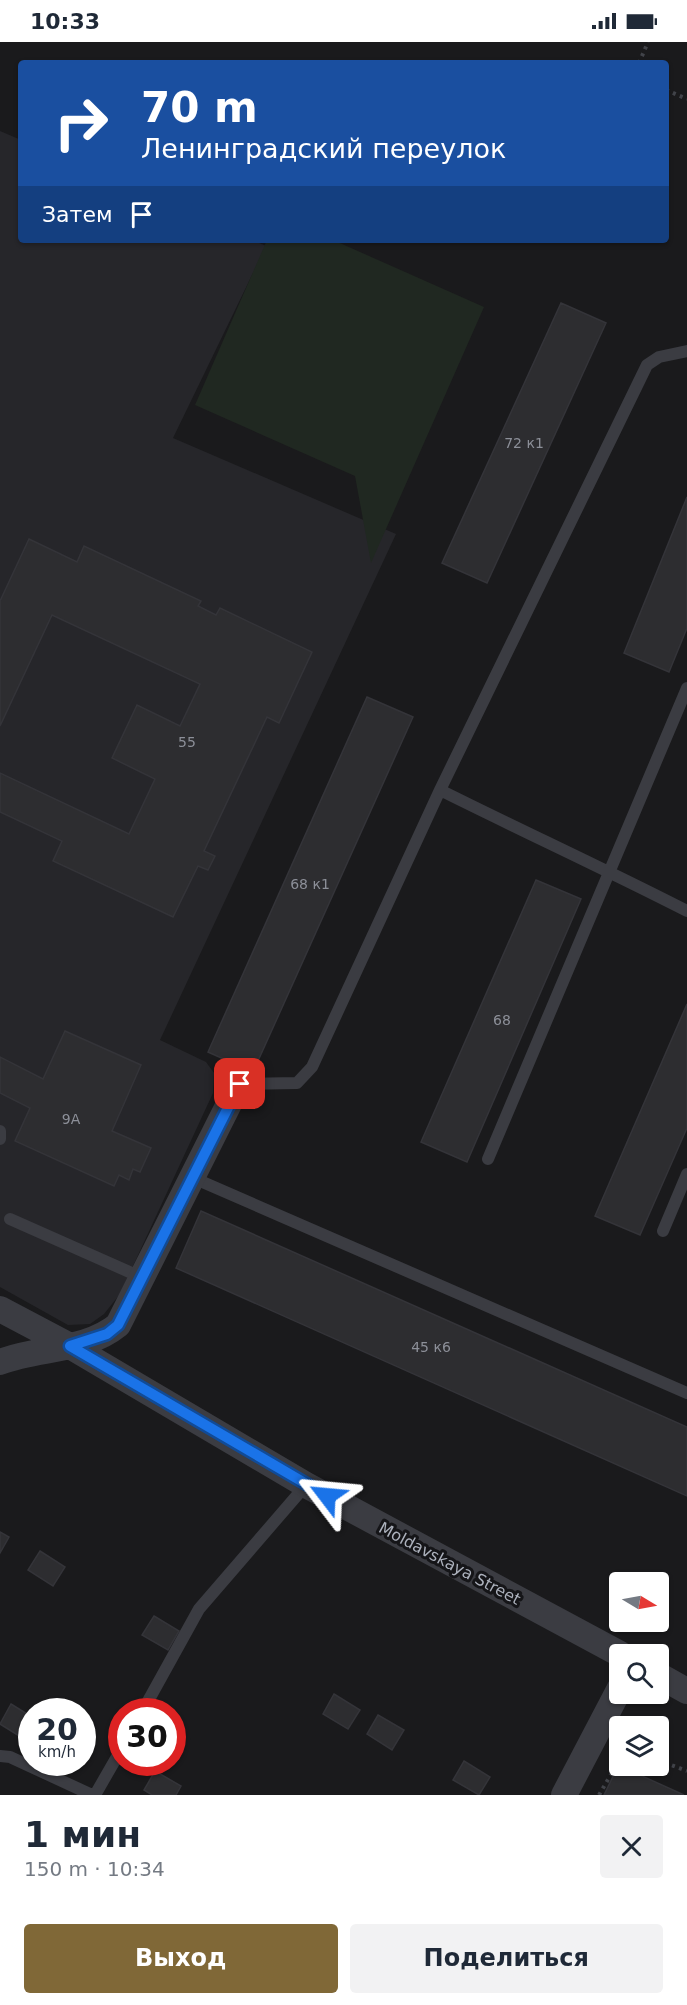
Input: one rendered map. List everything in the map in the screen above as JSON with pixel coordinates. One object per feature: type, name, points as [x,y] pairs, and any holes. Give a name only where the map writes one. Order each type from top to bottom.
[{"type":"street","points":[[0,1362],[16,1356],[70,1346],[107,1334],[118,1325],[240,1084]]},
{"type":"street","name":"Moldavskaya Street","points":[[0,1309],[70,1346],[306,1485],[609,1648]]},
{"type":"street","points":[[669,1682],[687,1691]]},
{"type":"street","points":[[564,1795],[612,1704]]},
{"type":"lane","points":[[240,1084],[297,1083],[312,1067],[440,790],[647,365],[659,357],[687,351]]},
{"type":"lane","points":[[488,1159],[687,688]]},
{"type":"lane","points":[[440,790],[687,911]]},
{"type":"lane","points":[[0,1131],[0,1139]]},
{"type":"lane","points":[[663,1231],[687,1174]]},
{"type":"lane","points":[[191,1177],[687,1393]]},
{"type":"lane","points":[[10,1219],[143,1278]]},
{"type":"lane","points":[[150,1698],[199,1610],[306,1485]]},
{"type":"lane","points":[[0,1756],[10,1757],[94,1795],[108,1772]]},
{"type":"path","points":[[640,60],[648,42]]},
{"type":"path","points":[[669,91],[687,99]]},
{"type":"path","points":[[669,1765],[687,1772]]},
{"type":"path","points":[[598,1795],[610,1776]]},
{"type":"shaded area","points":[[0,131],[18,139],[18,243],[260,243],[266,246],[173,438],[396,534],[160,1040],[206,1062],[214,1073],[213,1093],[120,1294],[104,1314],[90,1324],[68,1325],[0,1287]]},
{"type":"shaded area","points":[[266,243],[340,243],[484,307],[371,563],[355,476],[195,405]]},
{"type":"building","points":[[561,303],[606,323],[487,583],[442,563]]},
{"type":"building","points":[[687,497],[687,628],[669,672],[624,653]]},
{"type":"building","points":[[29,539],[77,562],[84,546],[201,601],[198,606],[216,615],[220,608],[312,652],[279,723],[267,717],[204,851],[215,856],[208,870],[198,866],[173,917],[53,861],[62,841],[0,812],[0,773],[129,834],[155,779],[112,758],[137,705],[180,726],[200,684],[52,615],[0,726],[0,601]]},
{"type":"building","points":[[367,697],[413,717],[253,1072],[208,1052]]},
{"type":"building","points":[[536,880],[581,899],[467,1162],[421,1142]]},
{"type":"building","points":[[687,1004],[687,1128],[640,1235],[595,1216]]},
{"type":"building","points":[[65,1031],[141,1065],[112,1131],[151,1148],[140,1172],[133,1169],[129,1180],[119,1175],[114,1186],[15,1141],[30,1108],[0,1093],[0,1057],[43,1079]]},
{"type":"building","points":[[201,1211],[687,1427],[687,1496],[176,1268]]},
{"type":"building","points":[[0,1532],[9,1537],[0,1553]]},
{"type":"building","points":[[40,1551],[65,1567],[53,1586],[28,1570]]},
{"type":"building","points":[[154,1616],[179,1631],[168,1650],[142,1635]]},
{"type":"building","points":[[334,1694],[360,1710],[348,1729],[323,1714]]},
{"type":"building","points":[[11,1704],[18,1708],[18,1735],[0,1724]]},
{"type":"building","points":[[378,1715],[404,1730],[392,1750],[367,1734]]},
{"type":"building","points":[[464,1761],[490,1777],[479,1795],[453,1780]]},
{"type":"building","points":[[152,1776],[164,1776],[181,1786],[176,1795],[152,1795],[144,1790]]},
{"type":"building","points":[[613,1776],[642,1776],[684,1795],[604,1795]]},
{"type":"route","points":[[240,1084],[118,1325],[107,1334],[70,1346],[327,1496]]}]
